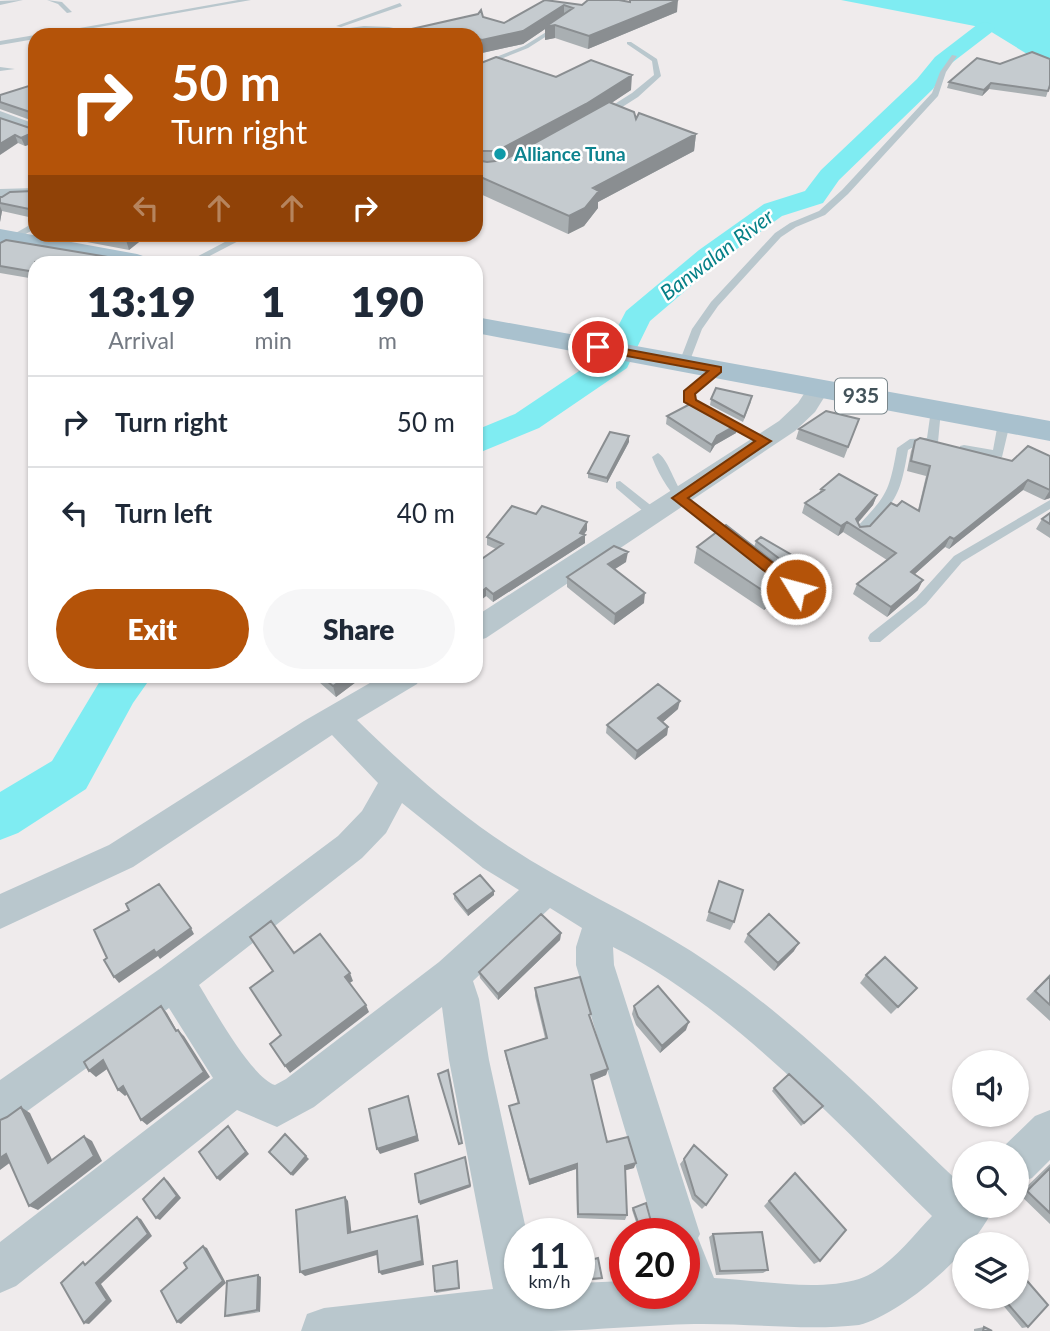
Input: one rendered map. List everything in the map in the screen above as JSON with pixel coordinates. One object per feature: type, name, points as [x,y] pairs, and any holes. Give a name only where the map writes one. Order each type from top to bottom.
[{"type":"main road","points":[[6,237],[28,241]]},
{"type":"main road","points":[[32,242],[105,256]]},
{"type":"main road","name":"935","points":[[483,326],[1050,431]]},
{"type":"street","points":[[0,116],[28,127]]},
{"type":"street","points":[[0,194],[28,192]]},
{"type":"street","points":[[483,625],[765,441],[799,415],[819,388]]},
{"type":"street","points":[[0,912],[121,856],[314,730],[395,683]]},
{"type":"street","points":[[336,719],[397,780],[495,857],[545,888],[605,919],[679,965],[778,1038],[952,1196]]},
{"type":"street","points":[[0,1105],[174,981],[350,847],[374,822],[397,780]]},
{"type":"street","points":[[174,981],[239,1083],[253,1098],[264,1104],[277,1106],[287,1102],[452,975],[545,888]]},
{"type":"street","points":[[605,919],[598,931],[594,952],[595,965],[673,1218]]},
{"type":"street","points":[[452,975],[460,999],[469,1060],[520,1310]]},
{"type":"street","points":[[0,1270],[239,1083]]},
{"type":"street","points":[[1029,1151],[1050,1131]]},
{"type":"street","points":[[700,1301],[833,1306],[862,1302],[888,1288],[936,1247],[960,1218]]},
{"type":"street","points":[[324,1331],[520,1310],[609,1306]]},
{"type":"lane","points":[[0,3],[20,0]]},
{"type":"lane","points":[[50,0],[60,3],[69,12]]},
{"type":"lane","points":[[84,28],[248,0]]},
{"type":"lane","points":[[336,28],[400,5]]},
{"type":"lane","points":[[483,65],[526,47],[567,20]]},
{"type":"lane","points":[[0,43],[28,38]]},
{"type":"lane","points":[[590,124],[635,95],[657,76],[655,60],[629,43]]},
{"type":"lane","points":[[678,362],[714,304],[778,235],[793,225],[822,213],[845,192],[935,94],[943,72],[954,56]]},
{"type":"lane","points":[[483,57],[495,61]]},
{"type":"lane","points":[[0,69],[12,69]]},
{"type":"lane","points":[[6,237],[28,228]]},
{"type":"lane","points":[[204,256],[231,242]]},
{"type":"lane","points":[[717,369],[688,393],[690,402],[765,441]]},
{"type":"lane","points":[[936,410],[943,445]]},
{"type":"lane","points":[[860,531],[888,502],[896,485],[903,448],[914,441],[998,454],[1004,423]]},
{"type":"lane","points":[[658,457],[668,484],[679,498],[744,548]]},
{"type":"lane","points":[[620,485],[654,514]]},
{"type":"lane","points":[[875,638],[920,601],[958,559],[1050,504]]},
{"type":"lane","points":[[757,559],[796,589]]},
{"type":"water","points":[[841,0],[1050,0],[1050,62],[1032,57],[985,28]]},
{"type":"building","points":[[545,0],[582,5],[588,0],[678,0],[589,36],[555,25],[545,27],[573,8],[564,5],[523,31],[483,40],[483,28],[416,28],[478,14],[481,10],[483,17],[504,23]]},
{"type":"building","points":[[1032,52],[1050,59],[1048,91],[991,83],[984,90],[949,82],[977,58],[1000,64]]},
{"type":"building","points":[[496,57],[556,77],[591,60],[632,75],[586,104],[497,151],[483,151],[483,62]]},
{"type":"building","points":[[28,86],[28,111],[0,102],[0,95]]},
{"type":"building","points":[[609,102],[634,112],[636,119],[639,113],[696,134],[593,188],[599,191],[585,208],[569,216],[483,178],[483,161],[504,160]]},
{"type":"building","points":[[0,118],[28,127],[28,135],[21,138],[15,135],[0,144]]},
{"type":"building","points":[[28,191],[28,209],[0,203],[0,197],[10,192]]},
{"type":"building","points":[[6,240],[102,256],[28,256],[28,271],[0,266],[0,243]]},
{"type":"building","points":[[716,388],[752,396],[744,417],[711,399]]},
{"type":"building","points":[[696,401],[738,424],[717,436],[712,445],[667,416]]},
{"type":"building","points":[[826,411],[859,419],[848,447],[799,429]]},
{"type":"building","points":[[610,432],[629,436],[607,478],[588,473]]},
{"type":"building","points":[[920,438],[1012,461],[1028,446],[1050,456],[1050,490],[1028,480],[954,539],[950,537],[911,572],[923,580],[891,607],[857,584],[896,553],[847,522],[841,526],[805,503],[824,490],[821,489],[839,474],[877,495],[856,519],[860,527],[870,526],[891,503],[897,506],[902,501],[919,511],[930,466],[911,461],[915,441]]},
{"type":"building","points":[[512,506],[536,514],[542,506],[587,522],[580,533],[585,535],[493,594],[486,588],[483,590],[483,558],[503,544],[487,537]]},
{"type":"building","points":[[1050,513],[1050,524],[1042,519]]},
{"type":"building","points":[[726,525],[780,567],[776,570],[788,578],[768,594],[697,547]]},
{"type":"building","points":[[761,537],[797,558],[789,566],[756,541]]},
{"type":"building","points":[[614,546],[628,552],[608,564],[645,593],[615,614],[567,577]]},
{"type":"building","points":[[658,684],[680,701],[658,718],[668,727],[637,751],[607,725]]},
{"type":"building","points":[[480,875],[494,891],[467,911],[454,894]]},
{"type":"building","points":[[719,881],[743,890],[734,922],[709,912]]},
{"type":"building","points":[[159,884],[191,928],[156,953],[154,950],[114,977],[104,960],[107,958],[94,930],[129,910],[126,904]]},
{"type":"building","points":[[541,914],[561,933],[498,994],[479,972]]},
{"type":"building","points":[[769,914],[799,943],[778,963],[748,934]]},
{"type":"building","points":[[271,921],[294,953],[320,934],[350,973],[345,977],[366,1005],[285,1066],[270,1044],[281,1035],[250,988],[273,971],[250,937]]},
{"type":"building","points":[[885,957],[917,988],[898,1007],[866,975]]},
{"type":"building","points":[[1050,976],[1050,1005],[1035,991]]},
{"type":"building","points":[[580,977],[591,1014],[589,1015],[608,1069],[591,1075],[607,1142],[628,1137],[636,1163],[625,1166],[627,1215],[578,1214],[577,1164],[529,1180],[509,1106],[519,1103],[505,1051],[547,1038],[535,988]]},
{"type":"building","points":[[658,986],[689,1022],[662,1046],[638,1017],[634,1006]]},
{"type":"building","points":[[161,1006],[204,1072],[141,1120],[123,1086],[118,1090],[103,1060],[89,1071],[84,1062]]},
{"type":"building","points":[[448,1070],[462,1143],[459,1144],[438,1074]]},
{"type":"building","points":[[789,1074],[823,1106],[804,1123],[774,1088]]},
{"type":"building","points":[[408,1096],[417,1136],[377,1149],[369,1109]]},
{"type":"building","points":[[21,1107],[48,1163],[84,1136],[94,1156],[29,1206],[6,1154],[0,1158],[0,1120]]},
{"type":"building","points":[[228,1126],[246,1152],[217,1178],[199,1152]]},
{"type":"building","points":[[285,1134],[306,1156],[291,1174],[269,1152]]},
{"type":"building","points":[[694,1145],[727,1175],[706,1205],[695,1195],[684,1159]]},
{"type":"building","points":[[465,1157],[470,1185],[419,1202],[415,1174]]},
{"type":"building","points":[[1050,1168],[1050,1213],[1029,1193],[1029,1189]]},
{"type":"building","points":[[795,1173],[846,1230],[820,1261],[769,1201]]},
{"type":"building","points":[[164,1178],[177,1196],[156,1218],[143,1199]]},
{"type":"building","points":[[345,1197],[348,1233],[417,1216],[422,1261],[379,1272],[377,1251],[300,1272],[296,1210]]},
{"type":"building","points":[[646,1203],[650,1218],[636,1218],[633,1208]]},
{"type":"building","points":[[137,1217],[148,1234],[96,1283],[107,1300],[84,1323],[61,1283],[83,1262],[85,1265]]},
{"type":"building","points":[[762,1232],[768,1270],[720,1271],[713,1234]]},
{"type":"building","points":[[203,1246],[223,1281],[177,1322],[161,1291],[187,1268],[184,1263]]},
{"type":"building","points":[[598,1258],[602,1278],[595,1279],[595,1259]]},
{"type":"building","points":[[457,1261],[459,1288],[435,1291],[433,1266]]},
{"type":"building","points":[[258,1275],[257,1310],[225,1316],[227,1281]]},
{"type":"building","points":[[1029,1283],[1048,1305],[1028,1327],[1012,1309],[1029,1309]]},
{"type":"waterway","name":"Banwalan River","points":[[483,440],[527,421],[616,361],[637,317],[709,256],[773,210],[814,197],[830,175],[925,84],[942,61],[985,28]]},
{"type":"waterway","name":"Banwalan River","points":[[0,818],[69,775],[124,683]]},
{"type":"place","name":"Alliance Tuna","points":[[500,154]]},
{"type":"route","points":[[598,347],[717,369],[688,393],[690,402],[765,441],[679,498],[796,589]]}]
